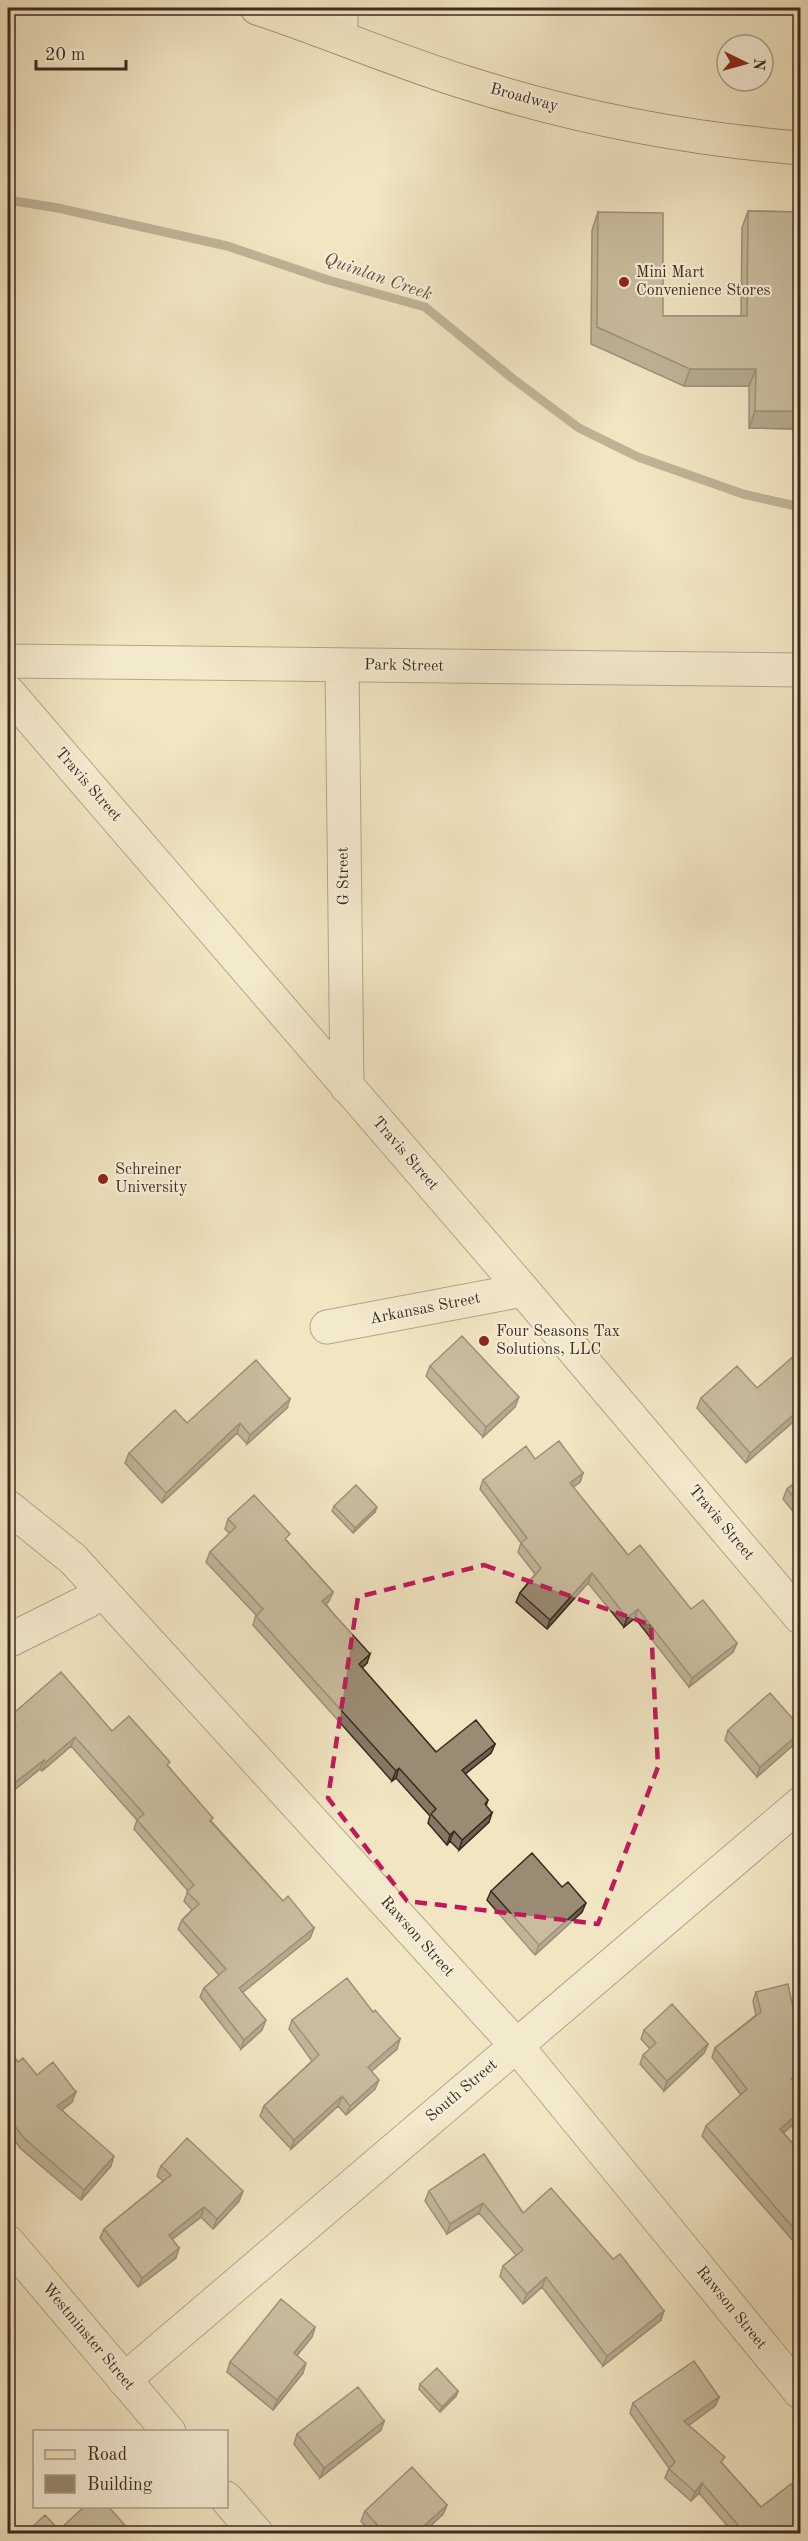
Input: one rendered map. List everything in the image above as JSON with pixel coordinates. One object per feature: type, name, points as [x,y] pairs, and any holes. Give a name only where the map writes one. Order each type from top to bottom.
[{"type":"main road","name":"Broadway","points":[[257,8],[341,22],[466,83],[554,107],[731,142],[801,148]]},
{"type":"street","name":"Park Street","points":[[8,661],[801,670]]},
{"type":"street","name":"G Street","points":[[342,665],[347,1087]]},
{"type":"street","name":"Travis Street","points":[[8,692],[801,1617]]},
{"type":"street","name":"Arkansas Street","points":[[327,1328],[523,1290]]},
{"type":"street","name":"Rawson Street","points":[[8,1507],[73,1559],[516,2045],[801,2392]]},
{"type":"street","points":[[8,1641],[88,1601],[99,1589]]},
{"type":"street","name":"South Street","points":[[124,2380],[801,1804]]},
{"type":"street","name":"Westminster Street","points":[[8,2242],[167,2430]]},
{"type":"street","points":[[228,2500],[257,2534]]},
{"type":"highlighted area","points":[[484,1565],[651,1625],[658,1767],[598,1924],[407,1901],[328,1798],[358,1597]]},
{"type":"building","name":"Mini Mart Convenience Stores","points":[[748,211],[801,212],[801,411],[755,411],[756,369],[690,369],[597,327],[598,212],[663,213],[663,316],[747,316]]},
{"type":"building","points":[[462,1336],[519,1397],[486,1427],[430,1366]]},
{"type":"building","points":[[795,1355],[801,1360],[801,1408],[750,1453],[701,1398],[737,1366],[757,1388]]},
{"type":"building","points":[[256,1360],[290,1399],[250,1435],[240,1423],[166,1493],[129,1453],[175,1410],[187,1423]]},
{"type":"building","points":[[559,1441],[583,1473],[570,1483],[628,1555],[640,1545],[691,1609],[703,1600],[737,1643],[692,1678],[638,1609],[627,1618],[592,1573],[550,1620],[520,1593],[541,1568],[521,1543],[527,1538],[483,1480],[526,1446],[535,1459]]},
{"type":"building","points":[[801,1478],[801,1507],[787,1489]]},
{"type":"building","points":[[356,1485],[377,1507],[355,1528],[334,1506]]},
{"type":"building","points":[[254,1495],[290,1534],[285,1539],[333,1592],[322,1601],[370,1654],[359,1664],[436,1752],[476,1720],[495,1744],[462,1770],[488,1800],[485,1804],[492,1813],[462,1840],[454,1831],[450,1835],[431,1814],[436,1809],[399,1768],[396,1771],[256,1616],[263,1609],[210,1552],[236,1527],[228,1519]]},
{"type":"building","points":[[61,1672],[112,1731],[129,1716],[170,1762],[167,1765],[213,1818],[210,1821],[283,1901],[288,1896],[314,1928],[239,1988],[266,2020],[244,2040],[204,1988],[226,1969],[182,1920],[199,1904],[187,1892],[194,1885],[137,1820],[144,1814],[75,1737],[46,1762],[44,1760],[8,1788],[8,1735],[16,1728],[8,1718]]},
{"type":"building","points":[[770,1693],[801,1728],[801,1732],[760,1767],[728,1730]]},
{"type":"building","points":[[532,1853],[562,1887],[568,1882],[586,1903],[539,1945],[491,1891]]},
{"type":"building","points":[[347,1978],[373,2012],[375,2010],[400,2039],[368,2067],[379,2080],[350,2106],[342,2096],[294,2140],[264,2106],[319,2055],[292,2020]]},
{"type":"building","points":[[788,1984],[797,2026],[801,2023],[801,2070],[791,2079],[801,2089],[801,2111],[780,2129],[801,2153],[801,2237],[706,2126],[747,2089],[715,2048],[761,2012],[756,1992]]},
{"type":"building","points":[[672,2004],[708,2044],[667,2081],[643,2055],[656,2043],[644,2030]]},
{"type":"building","points":[[8,2049],[18,2062],[23,2058],[37,2075],[53,2062],[76,2092],[57,2106],[114,2156],[84,2190],[24,2138],[8,2117]]},
{"type":"building","points":[[187,2138],[243,2191],[217,2219],[204,2207],[169,2235],[179,2248],[142,2278],[104,2229],[171,2175],[161,2166]]},
{"type":"building","points":[[484,2154],[523,2213],[551,2188],[613,2259],[620,2254],[664,2311],[607,2356],[546,2277],[527,2294],[503,2266],[523,2250],[483,2203],[450,2224],[429,2191]]},
{"type":"building","points":[[281,2299],[315,2327],[294,2353],[306,2363],[277,2400],[230,2362]]},
{"type":"building","points":[[694,2361],[719,2397],[684,2421],[725,2457],[721,2462],[761,2507],[791,2484],[801,2496],[801,2534],[728,2534],[738,2525],[702,2483],[695,2492],[669,2469],[675,2462],[633,2403]]},
{"type":"building","points":[[437,2368],[458,2391],[442,2407],[420,2384]]},
{"type":"building","points":[[358,2387],[384,2421],[324,2468],[297,2434]]},
{"type":"building","points":[[412,2467],[447,2505],[415,2534],[385,2534],[365,2511]]},
{"type":"building","points":[[83,2508],[110,2508],[129,2530],[126,2534],[25,2534],[45,2515],[59,2530]]},
{"type":"waterway","name":"Quinlan Creek","points":[[8,200],[58,208],[227,246],[328,280],[425,307],[512,378],[579,428],[638,457],[743,494],[800,507]]},
{"type":"place","name":"Mini Mart Convenience Stores","points":[[624,282]]},
{"type":"place","name":"Schreiner University","points":[[103,1179]]},
{"type":"place","name":"Four Seasons Tax Solutions, LLC","points":[[484,1341]]}]
